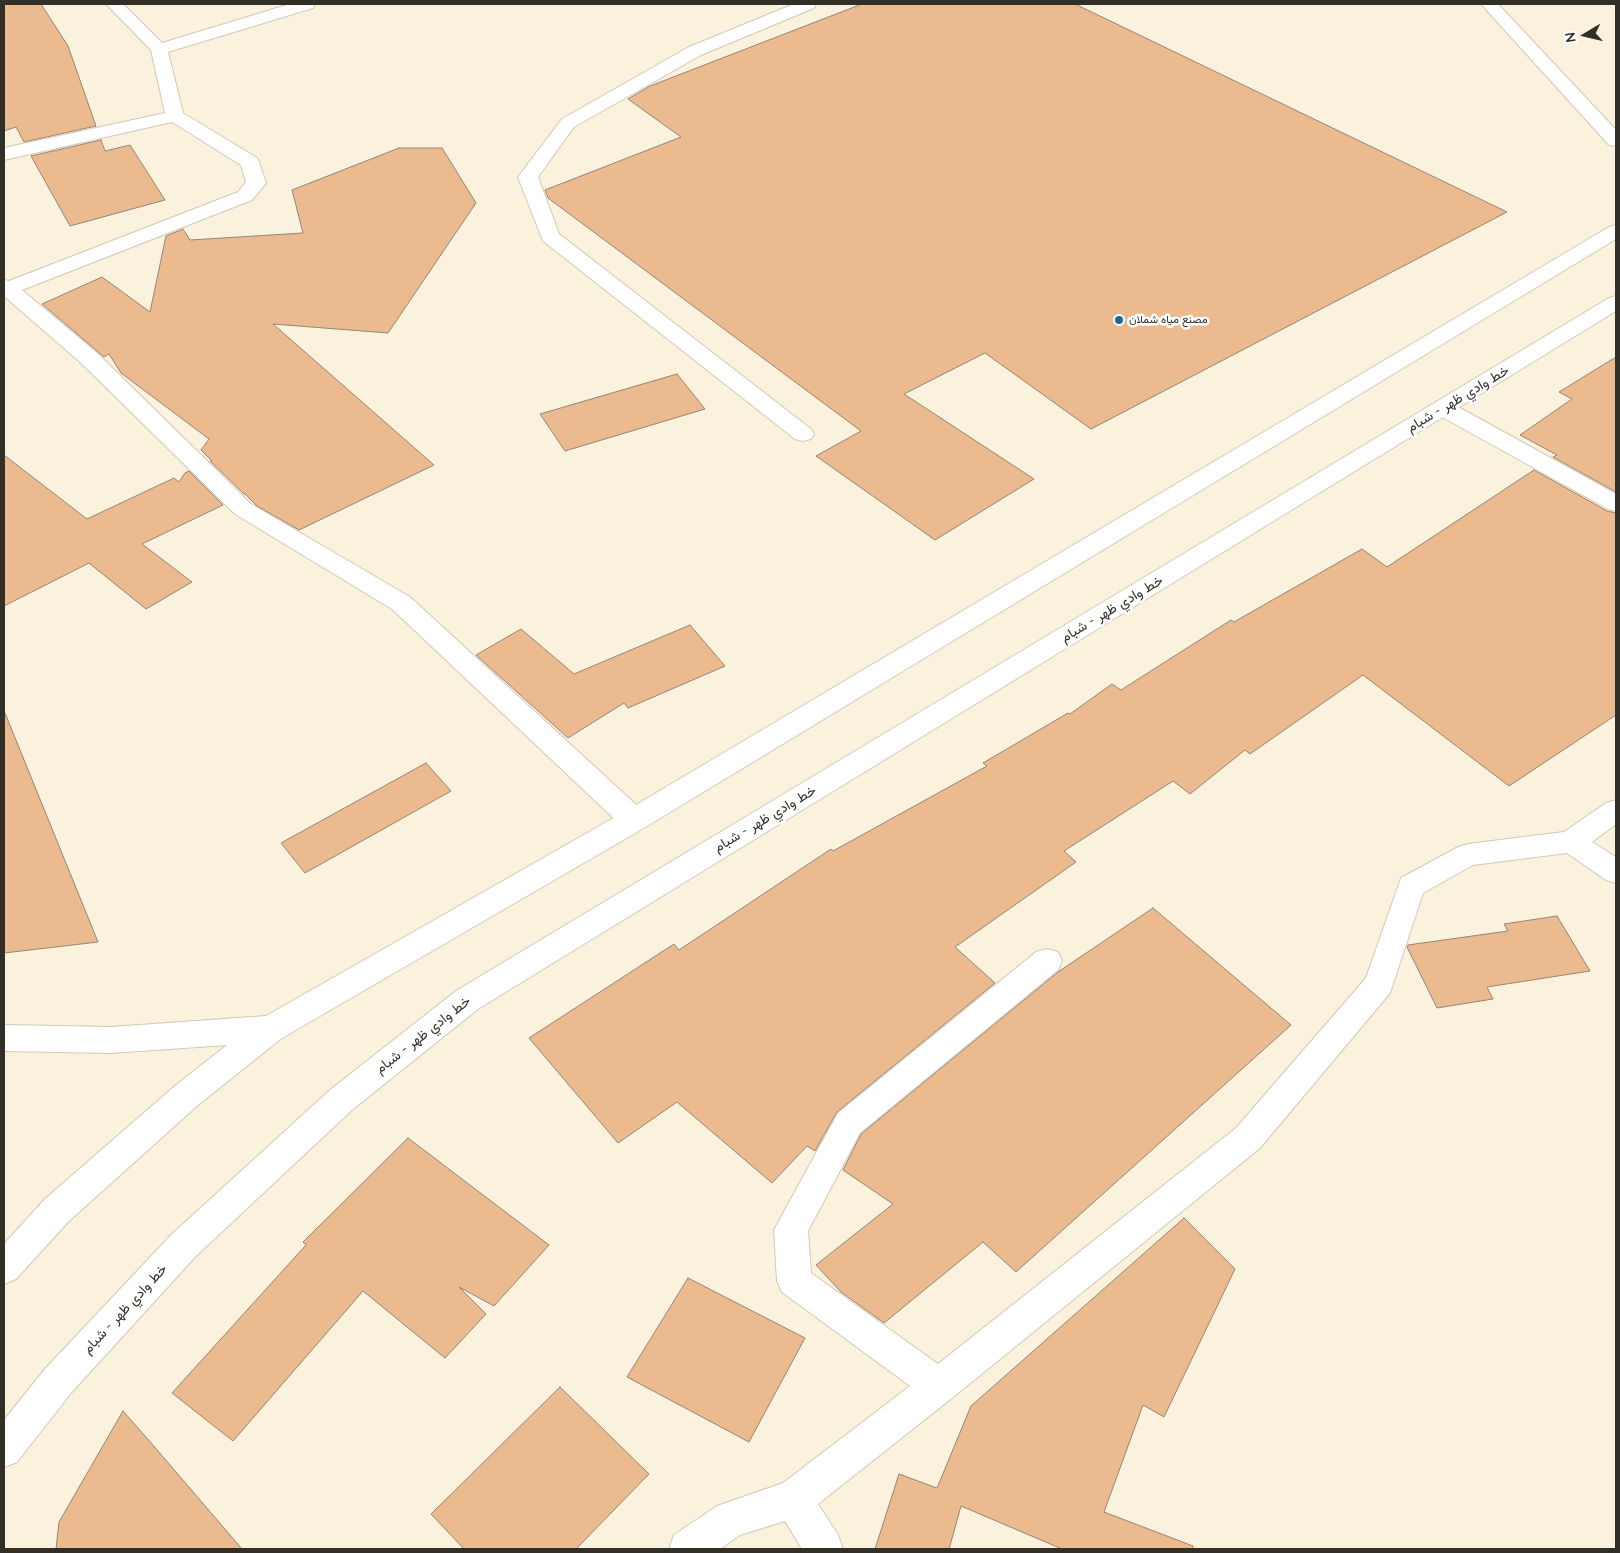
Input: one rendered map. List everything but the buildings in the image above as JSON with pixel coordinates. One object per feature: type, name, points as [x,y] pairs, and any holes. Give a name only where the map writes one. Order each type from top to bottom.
[{"type":"street","points":[[114,4],[159,49],[175,116]]},
{"type":"street","points":[[159,49],[307,4]]},
{"type":"street","points":[[803,434],[550,237],[528,177],[568,122],[695,51],[808,4]]},
{"type":"street","points":[[1489,4],[1616,141]]},
{"type":"street","points":[[4,154],[175,116],[250,162],[256,182],[245,196],[6,287],[88,357],[242,509],[401,603],[634,820]]},
{"type":"street","points":[[4,1268],[57,1210],[187,1095],[271,1029],[634,820],[1616,231]]},
{"type":"street","name":"خط وادي ظهر - شبام","points":[[4,1449],[58,1381],[184,1246],[340,1100],[467,1000],[1616,302]]},
{"type":"street","points":[[1443,408],[1616,504]]},
{"type":"street","points":[[688,1549],[730,1519],[794,1498],[939,1386],[1248,1138],[1379,984],[1411,886],[1468,855],[1571,842],[1616,810]]},
{"type":"street","points":[[1571,842],[1616,872]]},
{"type":"street","points":[[939,1386],[794,1282],[790,1230],[849,1122],[1047,961]]},
{"type":"street","points":[[4,1038],[111,1040],[271,1029]]},
{"type":"street","points":[[794,1498],[824,1549]]},
{"type":"place","name":"مصنع مياه شملان","points":[[1119,320]]}]
